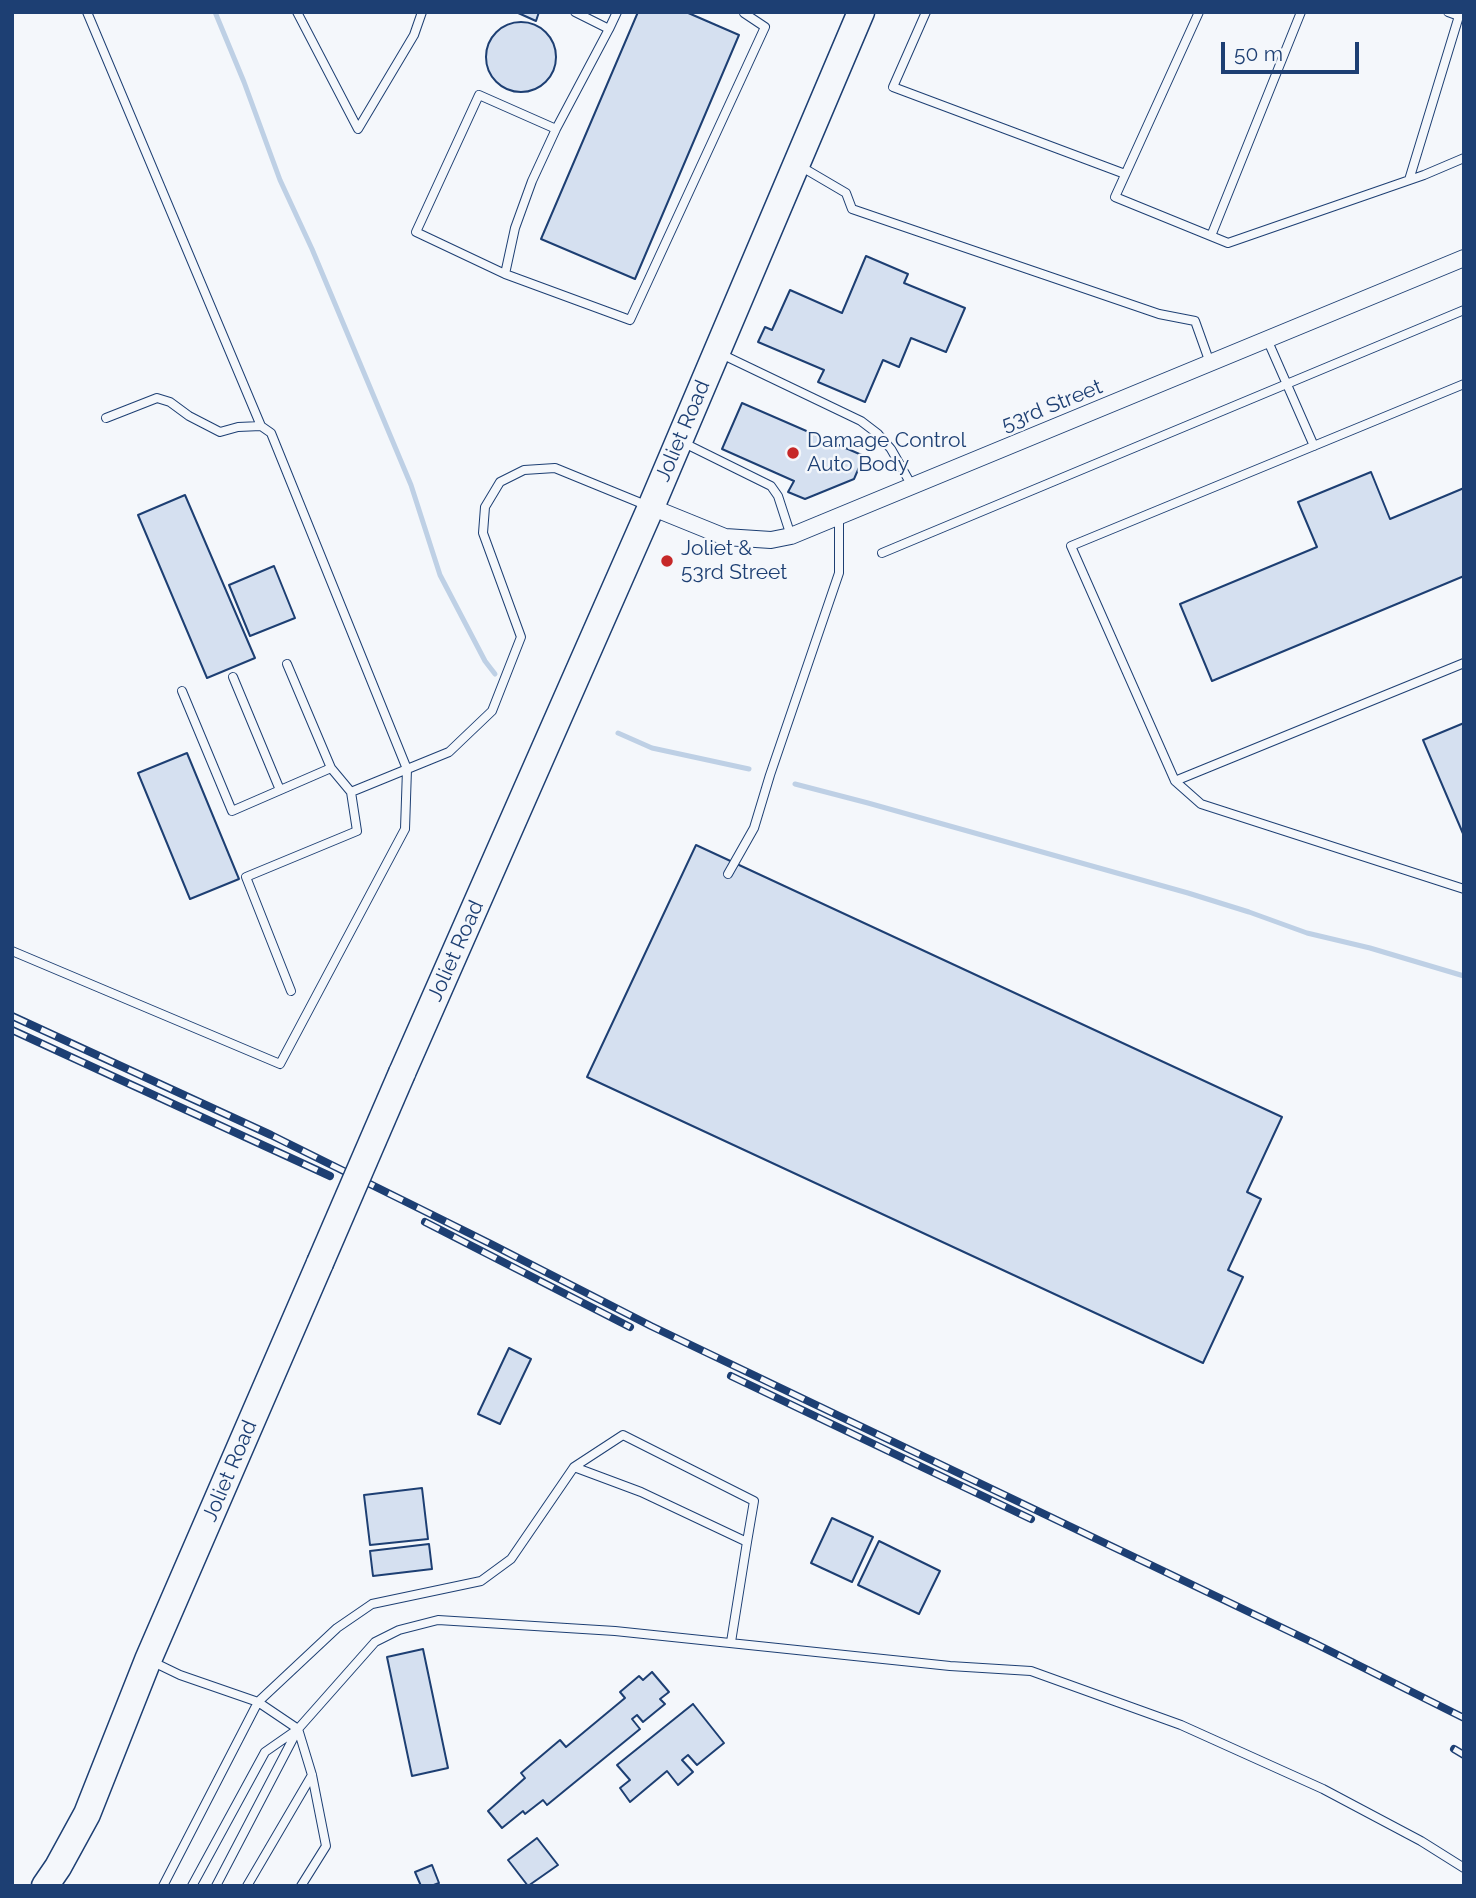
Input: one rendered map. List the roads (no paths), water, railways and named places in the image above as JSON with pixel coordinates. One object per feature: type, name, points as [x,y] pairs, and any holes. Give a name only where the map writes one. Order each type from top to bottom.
[{"type":"main road","name":"Joliet Road","points":[[45,1886],[87,1814],[148,1660],[651,507],[861,12]]},
{"type":"street","name":"53rd Street","points":[[651,507],[725,537],[771,540],[791,536],[1464,258]]},
{"type":"lane","points":[[12,951],[280,1064],[405,829],[407,769],[271,433],[261,426],[87,12]]},
{"type":"lane","points":[[297,12],[358,129],[414,35],[422,12]]},
{"type":"lane","points":[[575,12],[609,30]]},
{"type":"lane","points":[[505,274],[516,228],[532,181],[617,12]]},
{"type":"lane","points":[[926,12],[893,87],[1125,174]]},
{"type":"lane","points":[[1199,12],[1115,197],[1228,243],[1464,158]]},
{"type":"lane","points":[[1211,236],[1301,12]]},
{"type":"lane","points":[[1409,180],[1459,16],[1448,12]]},
{"type":"lane","points":[[556,129],[478,95],[416,232],[505,274],[630,320],[765,27],[743,13]]},
{"type":"lane","points":[[798,164],[846,193],[852,209],[1159,314],[1195,321],[1210,363]]},
{"type":"lane","points":[[882,553],[1464,310]]},
{"type":"lane","points":[[1267,340],[1314,446]]},
{"type":"lane","points":[[717,352],[861,421],[891,449],[912,486]]},
{"type":"lane","points":[[1464,384],[1071,546],[1175,780],[1201,804],[1464,889]]},
{"type":"lane","points":[[106,418],[157,398],[170,401],[189,416],[220,432],[238,427],[261,426]]},
{"type":"lane","points":[[679,441],[771,486],[778,496],[791,536]]},
{"type":"lane","points":[[351,792],[449,752],[492,711],[521,637],[483,533],[485,507],[500,482],[524,470],[555,468],[651,507]]},
{"type":"lane","points":[[728,874],[754,828],[839,573],[839,516]]},
{"type":"lane","points":[[1175,780],[1464,663]]},
{"type":"lane","points":[[286,664],[331,768],[351,792],[357,831],[246,877],[291,991]]},
{"type":"lane","points":[[233,677],[281,790]]},
{"type":"lane","points":[[182,691],[232,811],[331,768]]},
{"type":"lane","points":[[163,1886],[258,1702],[337,1628],[372,1604],[411,1594],[444,1591],[481,1581],[511,1559],[574,1467],[622,1435],[754,1501],[731,1642]]},
{"type":"lane","points":[[574,1467],[641,1492],[747,1542]]},
{"type":"lane","points":[[192,1886],[265,1752],[298,1728],[375,1642],[400,1630],[438,1620],[615,1631],[950,1666],[1031,1671],[1181,1725],[1311,1783],[1421,1841],[1464,1868]]},
{"type":"lane","points":[[148,1660],[180,1675],[258,1702],[298,1728],[312,1775],[326,1846],[302,1886]]},
{"type":"lane","points":[[216,1886],[298,1728]]},
{"type":"lane","points":[[247,1886],[312,1775]]},
{"type":"waterway","points":[[215,12],[280,180],[312,249],[411,485],[440,575],[485,661],[495,674]]},
{"type":"waterway","points":[[618,733],[652,748],[749,769]]},
{"type":"waterway","points":[[795,784],[1188,893],[1307,933],[1370,948],[1464,976]]},
{"type":"railway","points":[[12,1016],[271,1135],[651,1326],[1316,1644],[1464,1718]]},
{"type":"railway","points":[[12,1030],[330,1176]]},
{"type":"railway","points":[[425,1222],[630,1327]]},
{"type":"railway","points":[[731,1376],[1031,1519]]},
{"type":"railway","points":[[1454,1749],[1464,1755]]},
{"type":"place","name":"Damage Control Auto Body","points":[[793,453]]},
{"type":"place","name":"Joliet & 53rd Street","points":[[667,561]]}]
